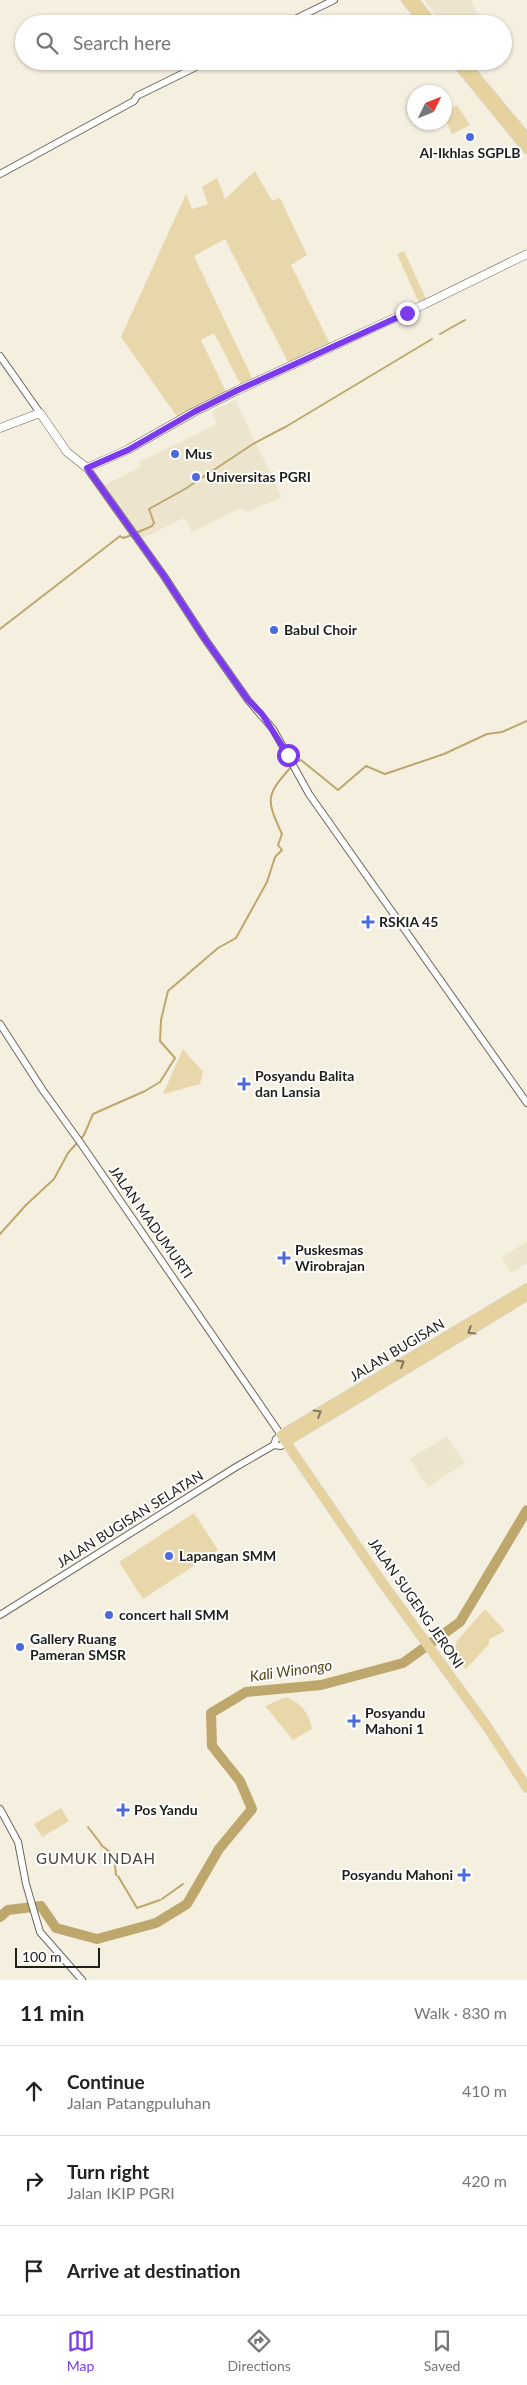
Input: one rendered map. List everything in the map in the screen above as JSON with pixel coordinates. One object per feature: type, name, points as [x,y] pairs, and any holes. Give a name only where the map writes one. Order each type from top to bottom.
[{"type":"main road","points":[[406,0],[418,15]]},
{"type":"main road","points":[[414,0],[426,15]]},
{"type":"main road","points":[[462,70],[527,149]]},
{"type":"main road","points":[[471,70],[527,138]]},
{"type":"main road","points":[[0,428],[40,413],[66,452],[87,468],[128,450],[194,412],[238,390],[423,305],[527,254]]},
{"type":"main road","name":"JALAN BUGISAN","points":[[441,1345],[527,1288]]},
{"type":"main road","name":"JALAN BUGISAN","points":[[284,1438],[527,1296]]},
{"type":"main road","name":"JALAN SUGENG JERONI","points":[[284,1438],[527,1788]]},
{"type":"street","points":[[303,15],[334,0]]},
{"type":"street","points":[[0,174],[134,101],[137,96],[190,70]]},
{"type":"street","points":[[0,356],[40,413]]},
{"type":"street","points":[[87,468],[136,536],[210,647],[248,700],[273,729],[309,794],[527,1104]]},
{"type":"street","name":"JALAN MADUMURTI","points":[[0,1024],[42,1089],[76,1135],[284,1438]]},
{"type":"street","name":"JALAN BUGISAN SELATAN","points":[[0,1615],[274,1445],[281,1446],[284,1438]]},
{"type":"street","points":[[0,1809],[18,1842],[26,1884],[43,1937],[82,1980]]},
{"type":"shaded area","points":[[424,0],[471,0],[478,15],[436,15]]},
{"type":"shaded area","points":[[457,105],[470,125],[452,134],[450,130],[452,130],[452,108]]},
{"type":"shaded area","points":[[255,171],[272,201],[280,198],[307,255],[291,265],[330,344],[290,366],[225,239],[194,256],[254,382],[242,387],[214,333],[201,340],[228,396],[178,418],[121,337],[186,194],[192,209],[208,204],[202,187],[217,178],[225,199]]},
{"type":"shaded area","points":[[404,251],[427,301],[420,305],[397,254]]},
{"type":"shaded area","name":"Universitas PGRI","points":[[235,400],[282,497],[248,512],[241,508],[192,532],[184,518],[139,540],[99,488],[140,467],[140,462],[217,424],[212,411]]},
{"type":"shaded area","points":[[183,1049],[203,1072],[200,1084],[163,1094]]},
{"type":"shaded area","points":[[527,1241],[527,1263],[511,1273],[501,1258]]},
{"type":"shaded area","points":[[447,1436],[465,1463],[428,1487],[410,1459]]},
{"type":"shaded area","name":"Lapangan SMM","points":[[194,1513],[218,1550],[143,1599],[119,1562]]},
{"type":"shaded area","points":[[485,1609],[505,1631],[489,1639],[489,1644],[466,1669],[461,1665],[464,1662],[453,1653],[457,1641]]},
{"type":"shaded area","points":[[286,1697],[304,1709],[312,1729],[293,1740],[265,1706]]},
{"type":"shaded area","points":[[61,1808],[69,1821],[42,1837],[34,1824]]},
{"type":"waterway","points":[[440,334],[465,320]]},
{"type":"waterway","points":[[136,533],[152,526],[154,523],[149,509],[185,489],[253,444],[287,426],[432,339]]},
{"type":"waterway","points":[[0,629],[120,536],[123,538],[132,535]]},
{"type":"waterway","points":[[299,761],[301,760],[338,790],[366,766],[385,774],[444,754],[487,734],[502,732],[527,721]]},
{"type":"waterway","points":[[0,1234],[26,1205],[54,1179],[68,1153],[84,1135],[93,1114],[145,1091],[160,1082],[175,1058],[160,1041],[161,1020],[168,991],[218,948],[236,938],[267,882],[275,857],[282,850],[278,845],[282,834],[273,813],[271,798],[277,784],[292,766]]},
{"type":"waterway","name":"Kali Winongo","points":[[0,1917],[8,1910],[41,1906],[56,1928],[97,1939],[156,1923],[187,1904],[219,1849],[252,1809],[240,1781],[212,1746],[211,1713],[246,1692],[321,1685],[403,1663],[460,1622],[527,1510]]},
{"type":"waterway","points":[[88,1827],[101,1844]]},
{"type":"waterway","points":[[101,1845],[114,1855],[116,1875]]},
{"type":"waterway","points":[[118,1876],[137,1908],[160,1900]]},
{"type":"waterway","points":[[162,1899],[183,1884]]},
{"type":"place","name":"Al-Ikhlas SGPLB","points":[[470,137]]},
{"type":"place","name":"Mus","points":[[175,454]]},
{"type":"place","name":"Universitas PGRI","points":[[196,477]]},
{"type":"place","name":"Babul Choir","points":[[274,630]]},
{"type":"place","name":"RSKIA 45","points":[[368,922]]},
{"type":"place","name":"Posyandu Balita dan Lansia","points":[[244,1084]]},
{"type":"place","name":"Puskesmas Wirobrajan","points":[[284,1258]]},
{"type":"place","name":"Lapangan SMM","points":[[169,1556]]},
{"type":"place","name":"concert hall SMM","points":[[109,1615]]},
{"type":"place","name":"Gallery Ruang Pameran SMSR","points":[[20,1647]]},
{"type":"place","name":"Posyandu Mahoni 1","points":[[354,1721]]},
{"type":"place","name":"Pos Yandu","points":[[123,1810]]},
{"type":"place","name":"Posyandu Mahoni","points":[[464,1875]]},
{"type":"district","name":"GUMUK INDAH","points":[[96,1859]]},
{"type":"route","points":[[288,755],[273,729],[248,700],[186,612],[164,576],[87,468],[128,450],[194,412],[238,390],[390,319],[407,313]]}]
